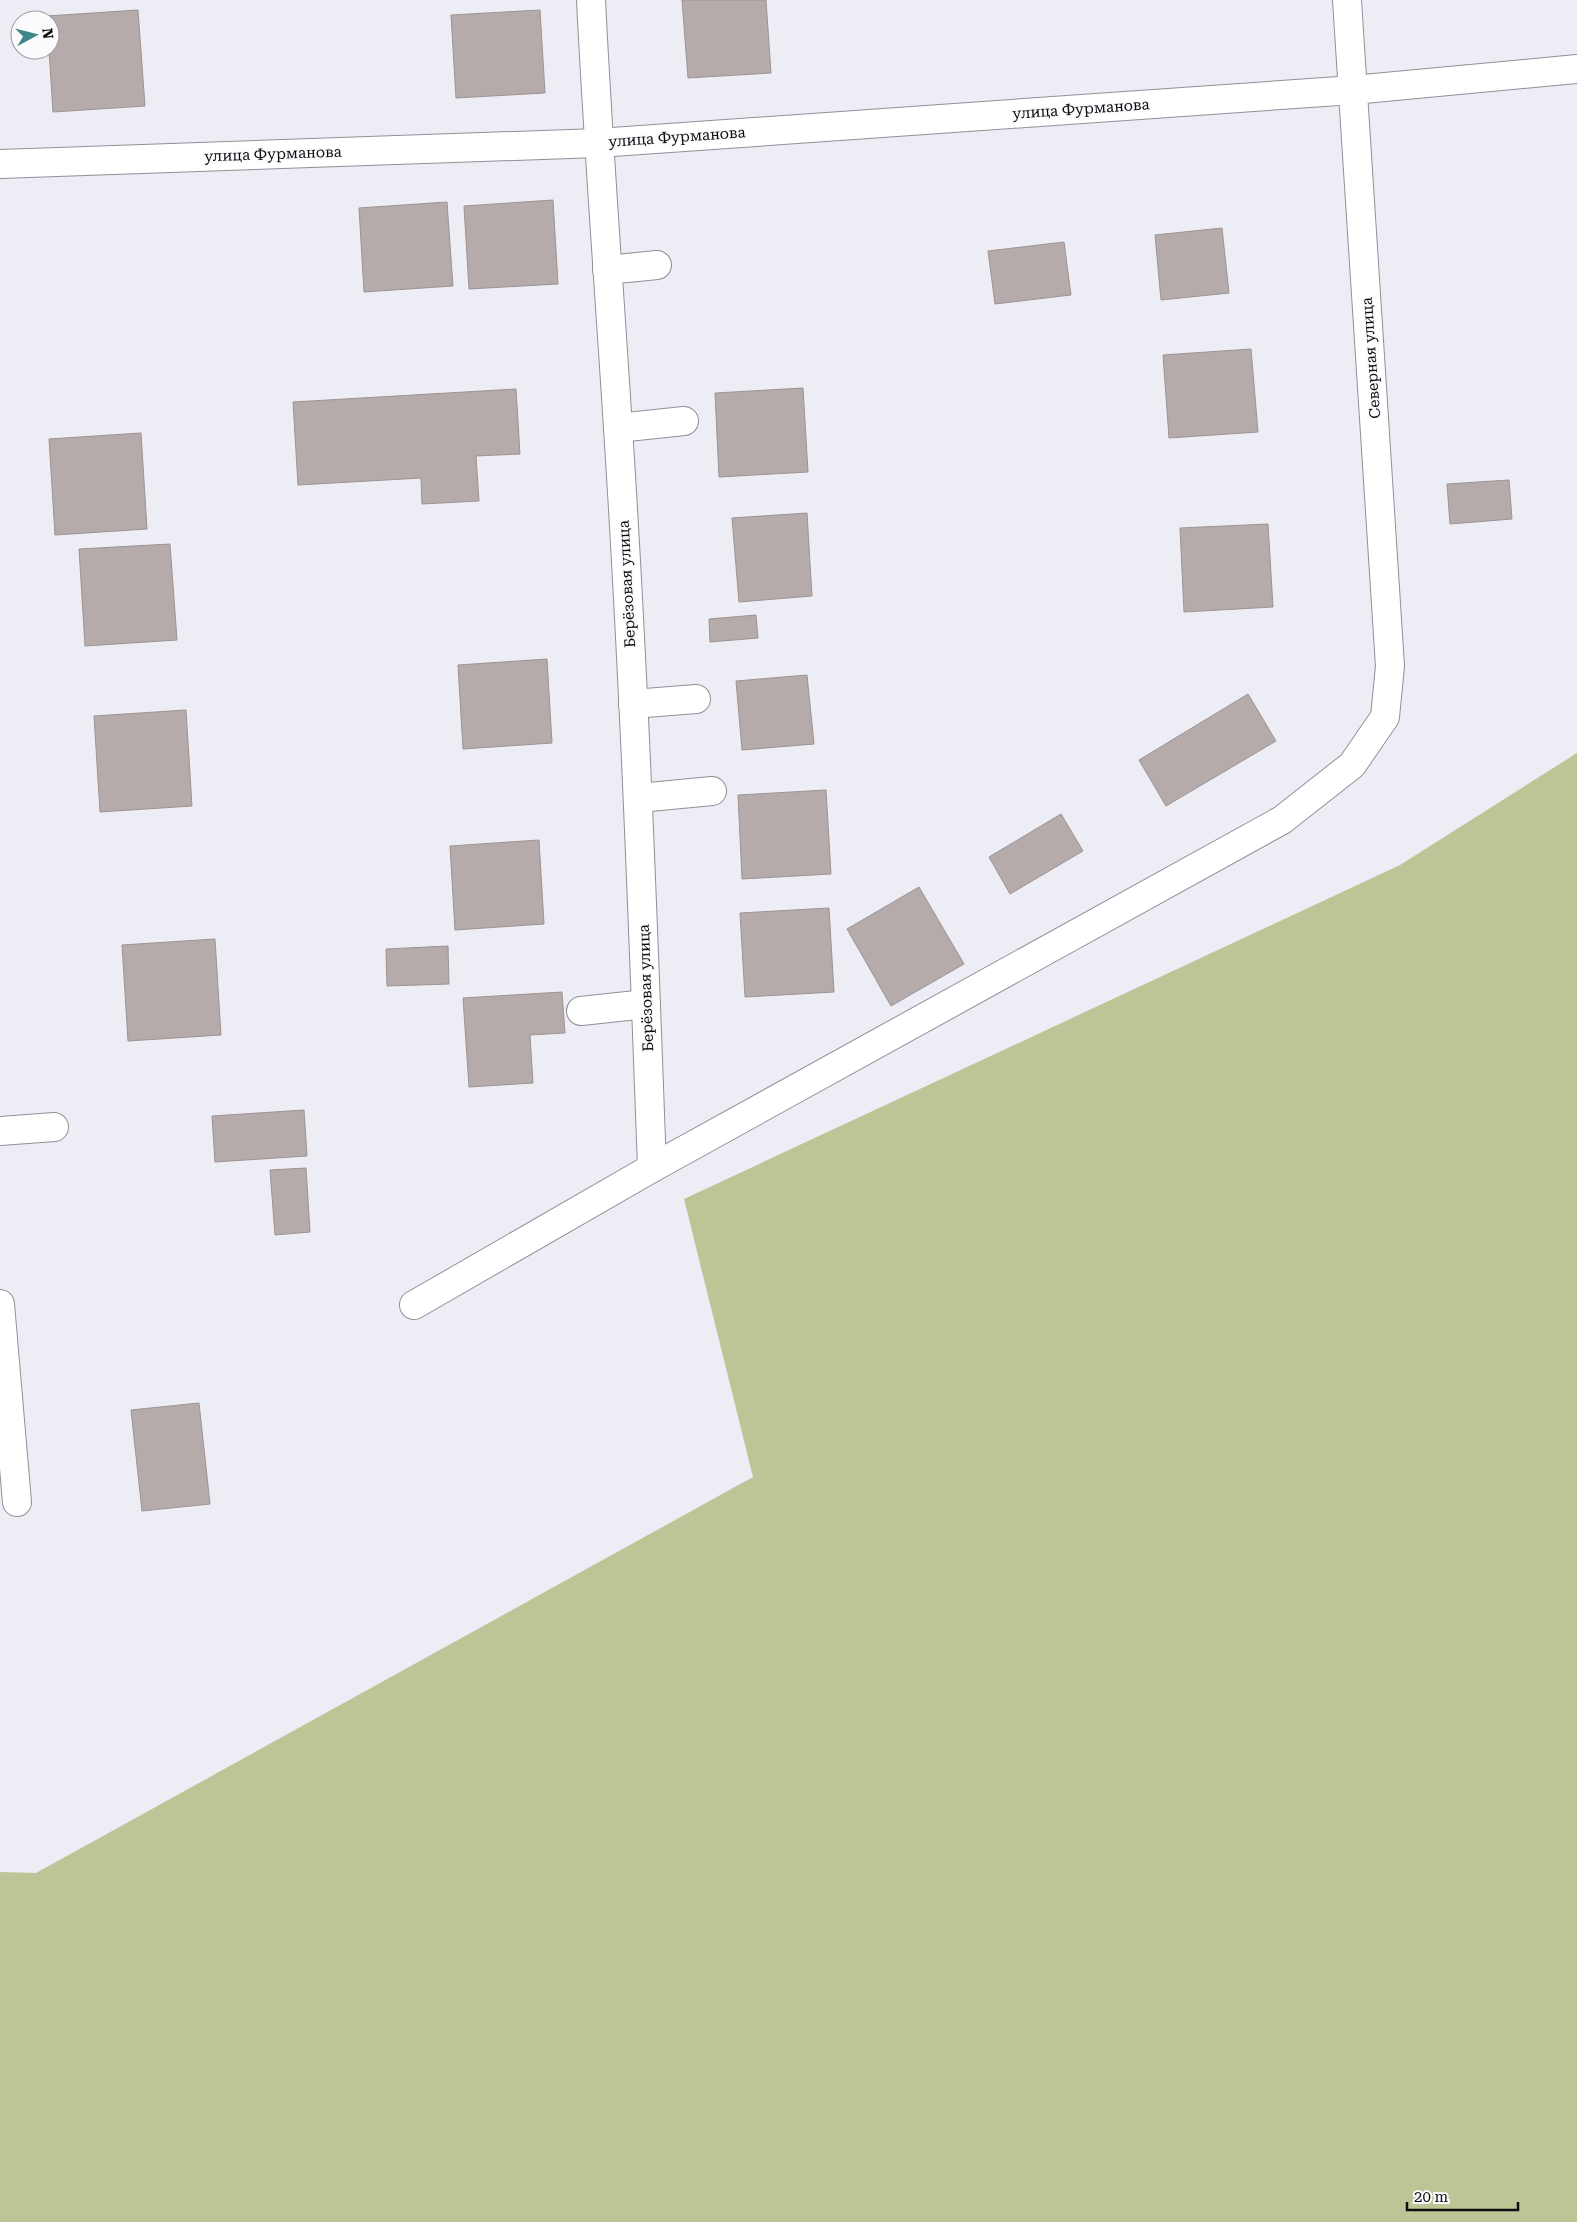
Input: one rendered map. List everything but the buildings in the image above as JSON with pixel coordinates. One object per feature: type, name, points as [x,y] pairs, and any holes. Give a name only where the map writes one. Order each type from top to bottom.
[{"type":"street","name":"Берёзовая улица","points":[[592,0],[598,143],[618,428],[639,798],[652,1168]]},
{"type":"street","name":"Северная улица","points":[[652,1168],[1282,820],[1352,765],[1386,717],[1390,666],[1347,0]]},
{"type":"street","name":"улица Фурманова","points":[[0,164],[598,143],[1354,90],[1577,69]]},
{"type":"street","points":[[607,270],[657,265]]},
{"type":"street","points":[[618,428],[684,421]]},
{"type":"street","points":[[634,704],[696,699]]},
{"type":"street","points":[[639,798],[712,791]]},
{"type":"street","points":[[581,1011],[646,1004]]},
{"type":"street","points":[[0,1131],[54,1127]]},
{"type":"street","points":[[414,1305],[652,1168]]},
{"type":"street","points":[[0,1304],[17,1502]]},
{"type":"green space","points":[[1577,753],[1577,2222],[0,2222],[0,1872],[36,1873],[753,1477],[684,1199],[1400,865]]}]
